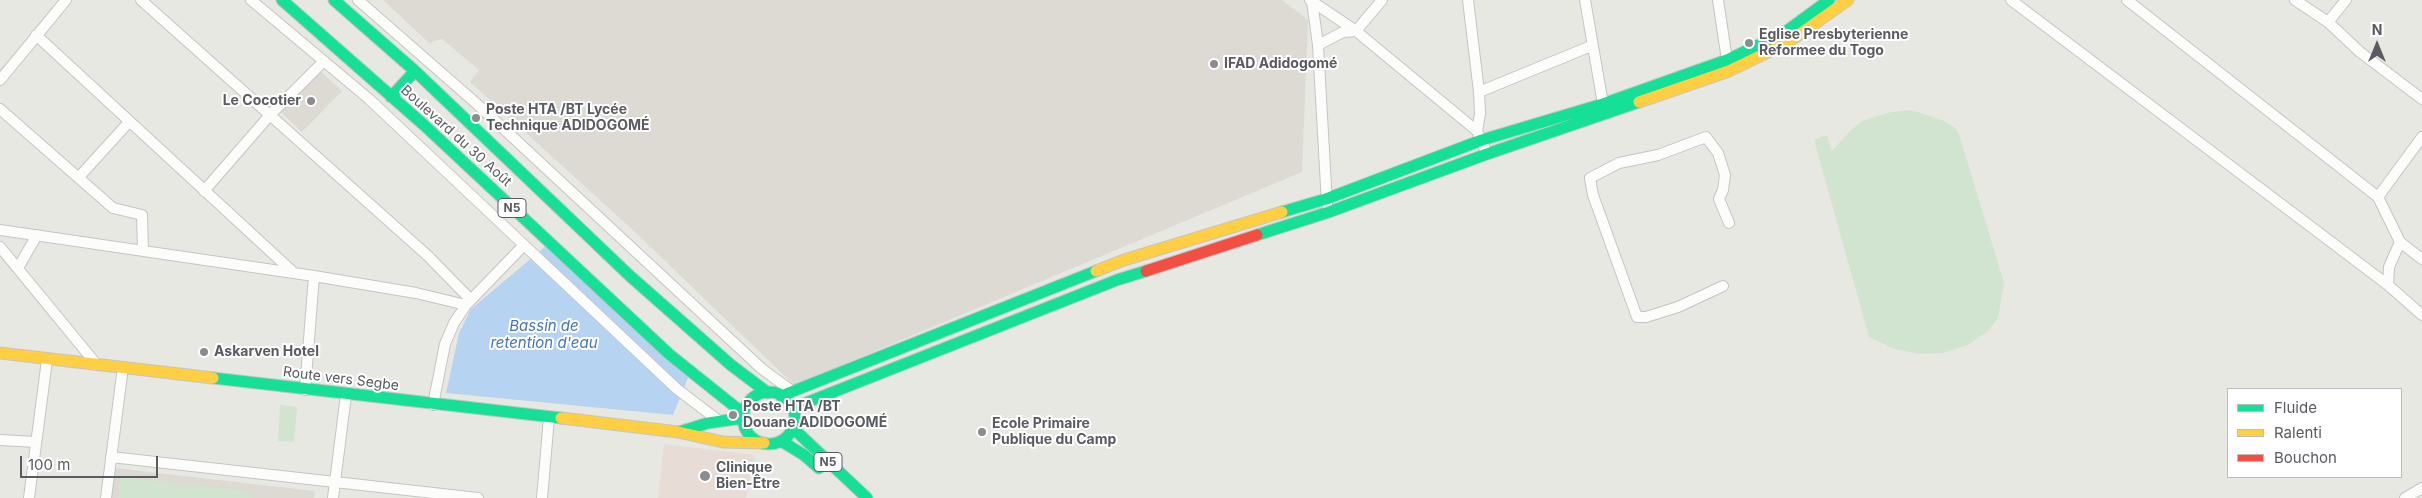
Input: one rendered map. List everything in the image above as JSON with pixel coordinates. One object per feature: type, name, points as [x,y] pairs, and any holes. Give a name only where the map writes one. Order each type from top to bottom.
[{"type":"main road","name":"Boulevard du 30 Août","points":[[282,0],[391,97],[669,354],[744,416]]},
{"type":"main road","name":"Boulevard du 30 Août","points":[[334,0],[415,71],[630,276],[732,365],[768,393]]},
{"type":"main road","points":[[764,444],[781,441],[790,433],[794,423],[793,408],[787,394],[1124,260],[1326,199],[1480,136],[1602,104],[1727,60],[1784,33],[1829,0]]},
{"type":"main road","points":[[793,408],[1117,280],[1329,212],[1487,154],[1729,71],[1787,43],[1848,0]]},
{"type":"main road","points":[[391,97],[415,71]]},
{"type":"main road","name":"Route vers Segbe","points":[[0,354],[678,432],[723,442],[764,444]]},
{"type":"main road","points":[[744,416],[752,399],[768,393]]},
{"type":"main road","name":"N5","points":[[768,393],[787,394]]},
{"type":"main road","name":"N5","points":[[744,416],[746,430],[750,436],[764,444]]},
{"type":"main road","name":"Route vers Segbe","points":[[678,432],[744,416]]},
{"type":"main road","name":"N5","points":[[794,423],[797,432],[867,498]]},
{"type":"main road","name":"N5","points":[[781,441],[804,455],[851,498]]},
{"type":"street","points":[[0,80],[66,0]]},
{"type":"street","points":[[141,0],[428,256],[468,302]]},
{"type":"street","points":[[251,0],[369,99],[677,390],[718,421]]},
{"type":"street","points":[[358,0],[476,104],[787,394]]},
{"type":"street","points":[[1318,45],[1344,32],[1356,31],[1382,0]]},
{"type":"street","points":[[1468,0],[1479,92],[1480,136],[1487,154]]},
{"type":"street","points":[[1585,0],[1602,104]]},
{"type":"street","points":[[1718,0],[1727,60]]},
{"type":"street","points":[[2011,0],[2388,285],[2422,315]]},
{"type":"street","points":[[2127,0],[2378,197],[2400,242],[2422,259]]},
{"type":"street","points":[[2295,0],[2328,22],[2360,52],[2422,98]]},
{"type":"street","points":[[2328,22],[2346,0]]},
{"type":"street","points":[[1311,1],[1356,31],[1480,136]]},
{"type":"street","points":[[1311,1],[1318,45],[1326,199],[1329,212]]},
{"type":"street","points":[[36,35],[295,273]]},
{"type":"street","points":[[1479,92],[1591,46]]},
{"type":"street","points":[[204,191],[270,115],[324,61]]},
{"type":"street","points":[[0,108],[114,208],[142,215],[143,250]]},
{"type":"street","points":[[79,176],[129,122]]},
{"type":"street","points":[[1723,286],[1678,307],[1646,317],[1637,317],[1593,195],[1590,178],[1619,163],[1658,155],[1706,137],[1718,153],[1724,174],[1724,190],[1719,199],[1728,223]]},
{"type":"street","points":[[2378,197],[2422,137]]},
{"type":"street","points":[[0,230],[295,273],[468,302]]},
{"type":"street","points":[[18,268],[37,235]]},
{"type":"street","points":[[2388,285],[2389,267],[2400,242]]},
{"type":"street","points":[[433,405],[445,344],[454,323],[468,302],[524,245]]},
{"type":"street","points":[[0,247],[97,365]]},
{"type":"street","points":[[305,390],[314,276]]},
{"type":"street","points":[[29,498],[47,360]]},
{"type":"street","points":[[106,498],[123,367]]},
{"type":"street","points":[[333,498],[346,395]]},
{"type":"street","points":[[542,498],[549,418]]},
{"type":"street","points":[[0,440],[36,442]]},
{"type":"street","points":[[111,457],[478,498]]},
{"type":"street","points":[[2406,498],[2422,488]]},
{"type":"shaded area","points":[[383,0],[1282,0],[1308,20],[1302,172],[794,385],[636,233],[470,82],[479,70],[442,39],[429,43]]},
{"type":"shaded area","name":"Le Cocotier","points":[[321,72],[342,91],[302,132],[281,112]]},
{"type":"shaded area","name":"Clinique Bien-Être","points":[[664,444],[755,455],[746,498],[658,498]]},
{"type":"shaded area","points":[[114,468],[315,491],[314,498],[111,498]]},
{"type":"green space","points":[[1911,110],[1942,120],[1954,127],[1959,134],[2004,283],[1998,318],[1988,331],[1968,345],[1943,353],[1920,354],[1894,349],[1869,337],[1814,140],[1827,135],[1832,151],[1862,121],[1891,112]]},
{"type":"green space","points":[[280,405],[297,407],[294,442],[278,441]]},
{"type":"green space","points":[[120,477],[248,491],[253,498],[118,498]]},
{"type":"water","name":"Bassin de retention d'eau","points":[[546,246],[690,373],[673,415],[446,393],[459,333],[471,309]]},
{"type":"traffic: fast","points":[[282,0],[424,125],[669,354],[744,414]]},
{"type":"traffic: fast","points":[[334,0],[415,71],[630,276],[731,365],[768,393]]},
{"type":"traffic: fast","points":[[1282,212],[1326,199],[1482,140],[1603,104],[1727,60],[1784,33],[1829,0]]},
{"type":"traffic: fast","points":[[391,97],[415,71]]},
{"type":"traffic: fast","points":[[1257,235],[1329,212],[1487,154],[1639,102]]},
{"type":"traffic: fast","points":[[781,396],[1096,271]]},
{"type":"traffic: fast","points":[[793,408],[1117,280],[1146,271]]},
{"type":"traffic: fast","points":[[213,378],[561,418]]},
{"type":"traffic: fast","points":[[769,392],[779,394],[787,400],[793,408],[795,418],[793,428],[787,436],[779,442],[769,444],[759,442],[751,436],[745,428],[743,418],[745,408],[751,400],[759,394],[769,392]]},
{"type":"traffic: fast","points":[[679,432],[708,423],[743,418]]},
{"type":"traffic: fast","points":[[795,423],[797,432],[867,498]]},
{"type":"traffic: fast","points":[[781,441],[804,455],[819,468]]},
{"type":"traffic: slow","points":[[1639,102],[1729,71],[1787,43],[1848,0]]},
{"type":"traffic: slow","points":[[1096,271],[1124,260],[1282,212]]},
{"type":"traffic: slow","points":[[0,353],[213,378]]},
{"type":"traffic: slow","points":[[561,418],[678,432],[723,442],[764,443]]},
{"type":"traffic: jam","points":[[1146,271],[1257,235]]},
{"type":"place","name":"Eglise Presbyterienne Reformee du Togo","points":[[1749,43]]},
{"type":"place","name":"IFAD Adidogomé","points":[[1214,64]]},
{"type":"place","name":"Le Cocotier","points":[[311,101]]},
{"type":"place","name":"Poste HTA /BT Lycée Technique ADIDOGOMÉ","points":[[476,118]]},
{"type":"place","name":"Askarven Hotel","points":[[204,352]]},
{"type":"place","name":"Poste HTA /BT Douane ADIDOGOMÉ","points":[[733,415]]},
{"type":"place","name":"Ecole Primaire Publique du Camp","points":[[982,432]]},
{"type":"place","name":"Clinique Bien-Être","points":[[705,476]]}]
